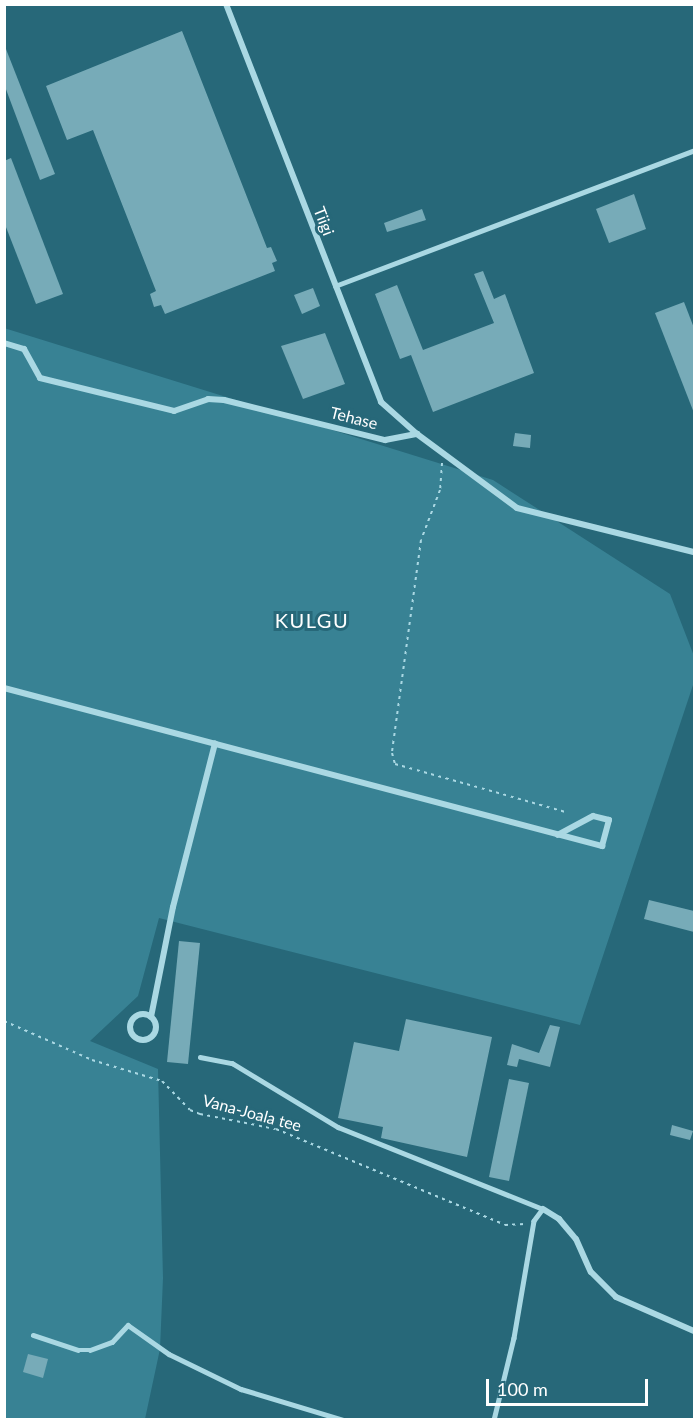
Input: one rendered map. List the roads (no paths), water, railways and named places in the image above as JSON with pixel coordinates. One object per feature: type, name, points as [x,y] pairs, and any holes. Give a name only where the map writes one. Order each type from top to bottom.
[{"type":"street","name":"Tiigi","points":[[226,4],[381,402],[417,434]]},
{"type":"street","name":"Tehase","points":[[4,343],[24,349],[40,378],[174,411],[208,399],[224,400],[385,440],[417,434]]},
{"type":"street","points":[[417,434],[517,508],[694,552]]},
{"type":"street","points":[[4,688],[602,846],[609,820],[593,816],[558,834]]},
{"type":"street","points":[[151,1017],[135,1018],[131,1029],[135,1037],[142,1040],[153,1035],[156,1024],[151,1017],[173,907],[215,744]]},
{"type":"street","points":[[543,1209],[559,1219],[576,1239],[591,1272],[616,1297],[694,1331]]},
{"type":"lane","points":[[334,286],[694,150]]},
{"type":"lane","points":[[200,1057],[232,1063],[338,1127],[543,1209],[534,1221],[514,1338],[494,1419]]},
{"type":"lane","points":[[33,1335],[78,1350],[90,1350],[112,1342],[128,1325],[169,1354],[241,1389],[344,1419]]},
{"type":"district","name":"KULGU","points":[[312,620]]}]
